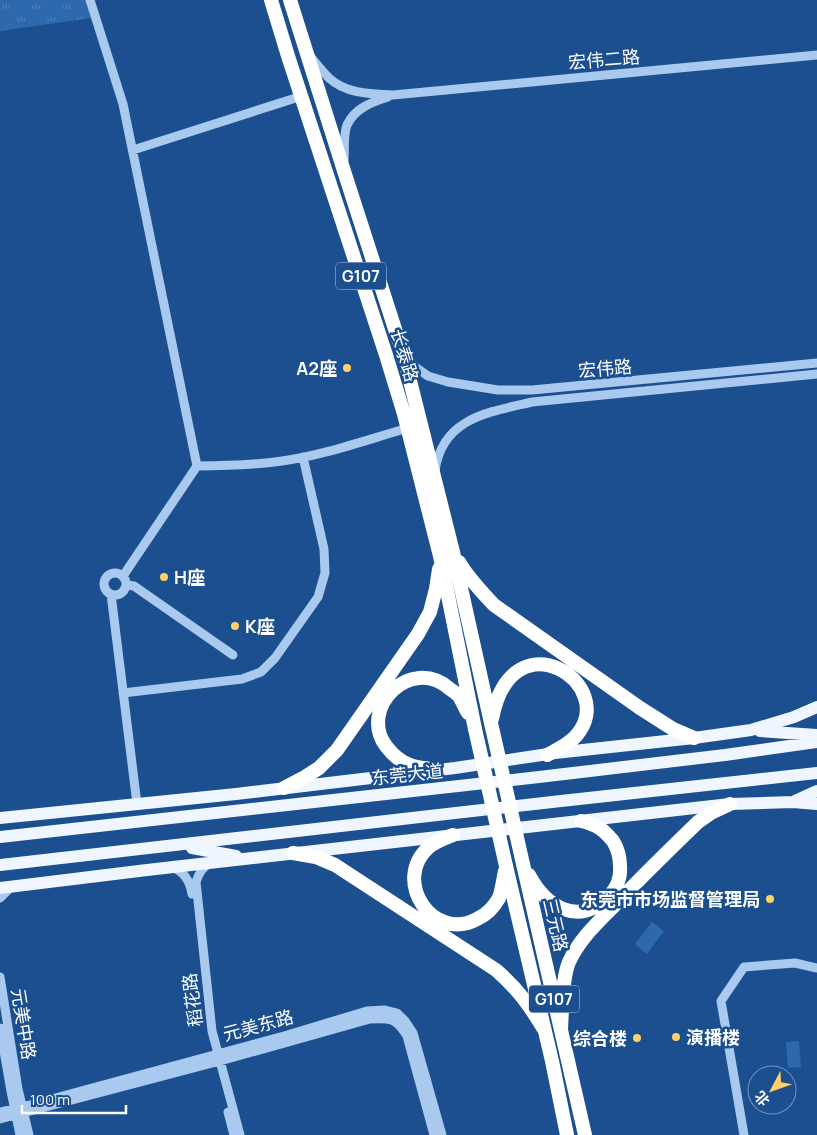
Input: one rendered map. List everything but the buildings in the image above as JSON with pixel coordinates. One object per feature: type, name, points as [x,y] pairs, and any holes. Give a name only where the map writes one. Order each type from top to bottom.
[{"type":"highway","name":"长泰路","points":[[271,0],[386,355],[447,554],[491,723]]},
{"type":"highway","name":"长泰路","points":[[290,0],[404,356],[434,476],[475,729]]},
{"type":"highway","points":[[284,788],[319,768],[337,750],[418,634],[430,612],[447,554],[494,605],[640,708],[673,729],[694,738]]},
{"type":"highway","points":[[491,723],[494,705],[499,693],[515,672],[538,664],[549,665],[569,674],[576,682],[585,700],[586,712],[584,721],[576,736],[566,745],[547,754]]},
{"type":"highway","points":[[436,770],[410,765],[392,754],[381,740],[378,724],[380,711],[392,691],[400,684],[413,678],[431,678],[445,684],[458,696],[475,729]]},
{"type":"highway","name":"三元路","points":[[491,723],[585,1133]]},
{"type":"highway","name":"三元路","points":[[475,729],[552,1061],[567,1135]]},
{"type":"highway","points":[[561,1030],[564,987],[568,964],[580,944],[621,898],[698,822],[730,804]]},
{"type":"highway","points":[[522,864],[539,891],[547,900],[560,908],[572,912],[584,912],[596,907],[614,891],[620,880],[620,857],[615,845],[606,834],[596,826],[581,821]]},
{"type":"highway","points":[[453,835],[440,840],[430,847],[416,864],[414,873],[414,885],[418,898],[426,910],[436,918],[446,923],[457,925],[469,924],[491,910],[499,898],[506,866]]},
{"type":"highway","points":[[293,853],[316,857],[335,864],[496,970],[522,994],[545,1031]]},
{"type":"main road","points":[[0,818],[236,794],[436,770],[547,754],[694,738],[751,730],[794,717],[817,707]]},
{"type":"main road","points":[[751,730],[817,735]]},
{"type":"main road","name":"东莞大道","points":[[0,837],[657,764],[817,742]]},
{"type":"main road","points":[[0,866],[817,773]]},
{"type":"main road","points":[[0,888],[730,804],[805,803],[817,792]]},
{"type":"main road","points":[[173,818],[236,794]]},
{"type":"main road","points":[[177,845],[252,859]]},
{"type":"street","points":[[90,0],[123,104],[198,466],[123,576]]},
{"type":"street","points":[[306,52],[329,78],[339,85],[362,93],[393,96]]},
{"type":"street","name":"宏伟二路","points":[[393,96],[817,55]]},
{"type":"street","points":[[133,150],[302,96]]},
{"type":"street","points":[[344,172],[345,136],[347,126],[352,118],[363,107],[393,96]]},
{"type":"street","name":"宏伟路","points":[[404,356],[428,376],[448,382],[498,390],[532,390],[817,364]]},
{"type":"street","name":"宏伟路","points":[[434,476],[440,450],[450,434],[476,417],[496,410],[532,402],[817,374]]},
{"type":"street","points":[[198,466],[254,464],[303,457],[408,428]]},
{"type":"street","points":[[123,693],[242,679],[261,672],[276,658],[318,596],[324,573],[324,549],[303,457]]},
{"type":"street","points":[[111,594],[121,593],[125,588],[125,578],[120,574],[110,574],[105,579],[104,586],[111,594],[137,804]]},
{"type":"street","points":[[126,585],[134,586],[234,655]]},
{"type":"street","points":[[805,803],[817,812]]},
{"type":"street","name":"稻花路","points":[[210,863],[199,873],[196,882],[216,1058],[234,1135]]},
{"type":"street","name":"稻花路","points":[[171,867],[184,875],[190,885],[193,896],[207,1032],[240,1135]]},
{"type":"street","points":[[0,898],[10,888],[16,886]]},
{"type":"street","points":[[744,1135],[721,1001],[744,967],[795,963],[817,968]]},
{"type":"street","name":"元美中路","points":[[0,977],[18,1089],[20,1135]]},
{"type":"street","name":"元美东路","points":[[216,1058],[367,1011],[385,1010],[397,1013],[413,1033],[442,1135]]},
{"type":"street","name":"元美东路","points":[[0,1119],[19,1111],[216,1058],[370,1019],[386,1018],[394,1020],[401,1026],[407,1036],[434,1135]]},
{"type":"street","name":"元美中路","points":[[0,1028],[19,1111],[29,1135]]},
{"type":"street","name":"元美东路","points":[[0,1112],[19,1111]]},
{"type":"green space","points":[[0,0],[86,0],[91,18],[0,31]]},
{"type":"green space","points":[[652,922],[664,931],[647,954],[635,944]]},
{"type":"green space","points":[[799,1041],[801,1067],[788,1065],[786,1042]]},
{"type":"place","name":"A2座","points":[[347,368]]},
{"type":"place","name":"H座","points":[[164,577]]},
{"type":"place","name":"K座","points":[[235,626]]},
{"type":"place","name":"东莞市市场监督管理局","points":[[770,899]]},
{"type":"place","name":"演播楼","points":[[676,1037]]},
{"type":"place","name":"综合楼","points":[[637,1038]]}]
